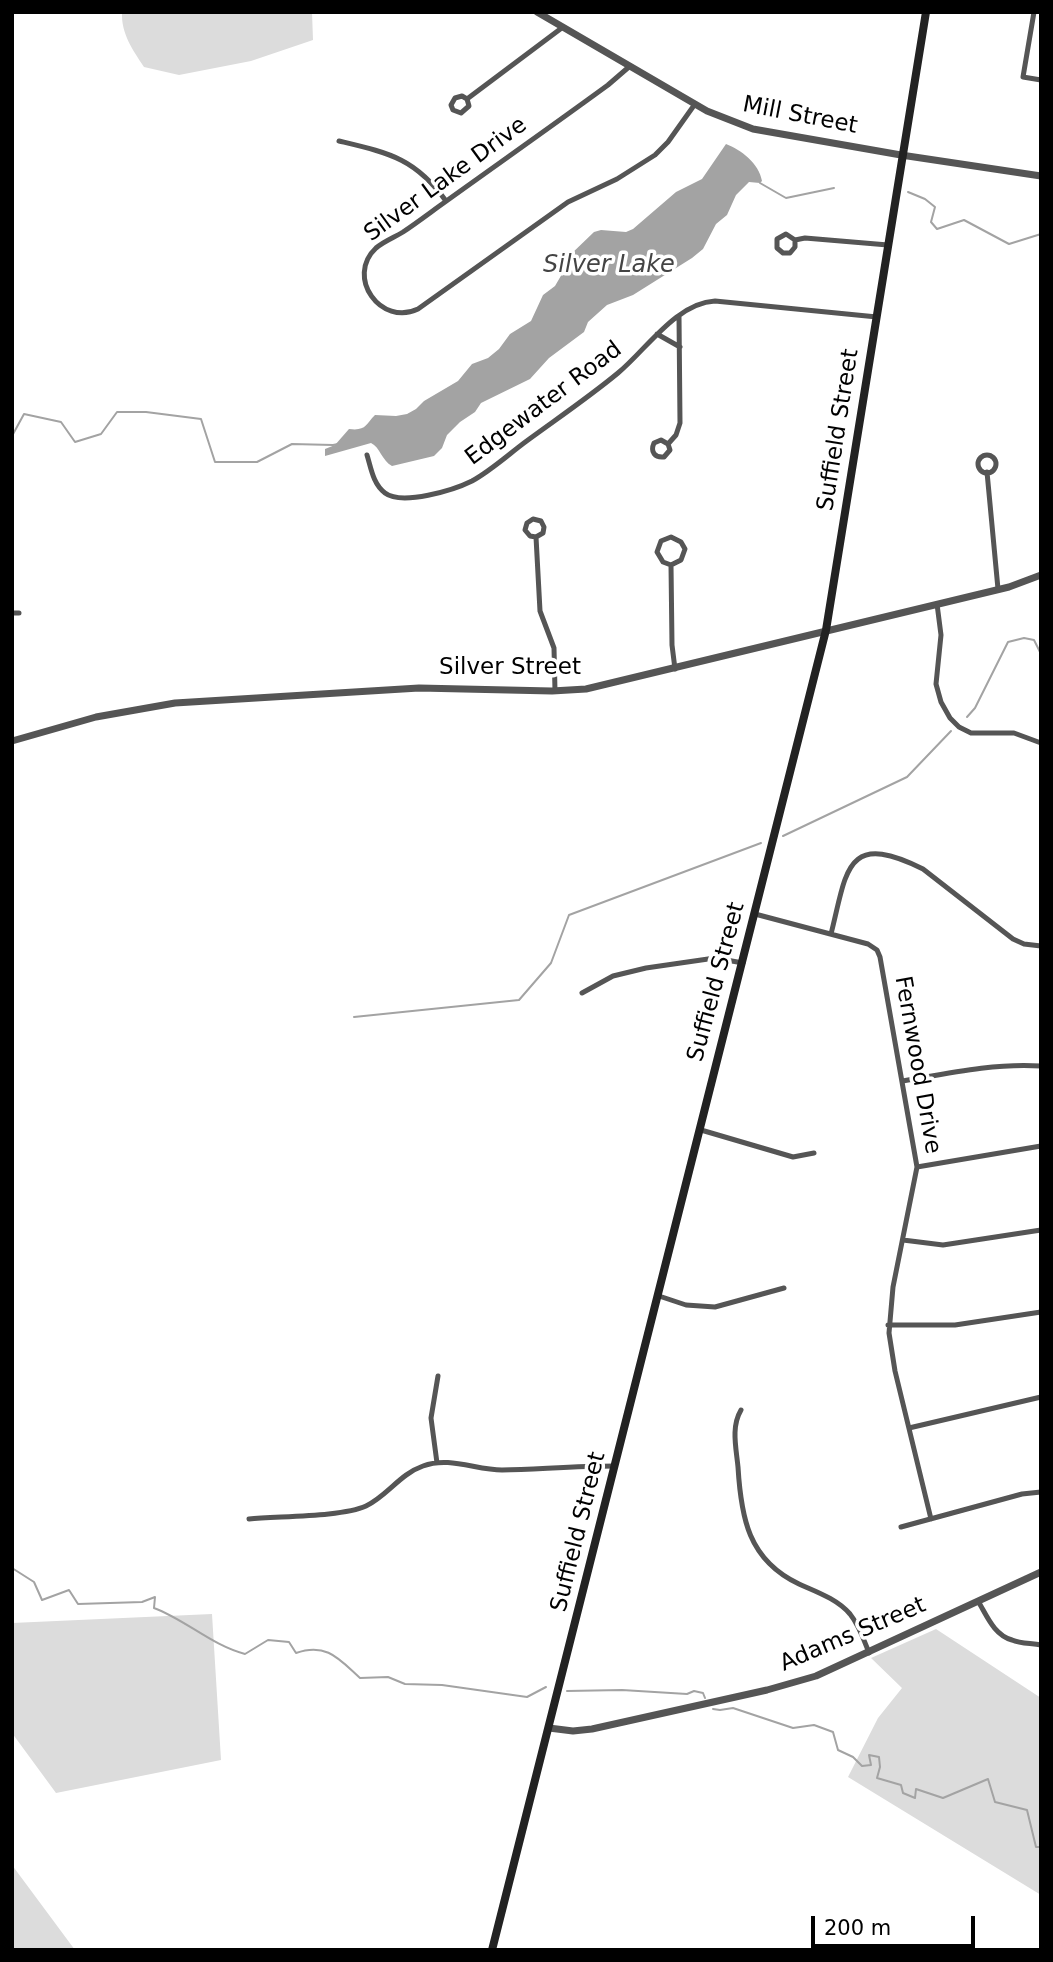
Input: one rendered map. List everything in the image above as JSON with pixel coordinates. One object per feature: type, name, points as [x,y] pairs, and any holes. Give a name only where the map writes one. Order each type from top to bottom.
[{"type":"main road","name":"Suffield Street","points":[[492,1950],[826,630],[926,12]]},
{"type":"street","name":"Mill Street","points":[[537,12],[724,120],[753,129],[1041,176]]},
{"type":"street","points":[[1034,12],[1023,77],[1041,80]]},
{"type":"street","points":[[467,99],[563,27]]},
{"type":"street","name":"Silver Lake Drive","points":[[630,66],[608,85],[406,230],[383,243],[370,256],[364,274],[366,287],[372,298],[381,307],[393,312],[406,313],[424,306],[568,202],[617,179],[655,155],[668,142],[695,104]]},
{"type":"street","points":[[339,141],[380,151],[407,162],[431,181],[446,201]]},
{"type":"street","points":[[795,240],[805,238],[888,245]]},
{"type":"street","name":"Edgewater Road","points":[[367,455],[377,485],[394,498],[411,499],[466,483],[483,474],[603,385],[633,360],[657,334],[694,306],[715,301],[877,317]]},
{"type":"street","points":[[668,444],[676,435],[681,418],[679,316]]},
{"type":"street","points":[[657,334],[680,347]]},
{"type":"street","points":[[987,472],[998,589]]},
{"type":"street","points":[[536,537],[541,611],[554,648],[555,691]]},
{"type":"street","points":[[671,537],[681,542],[685,552],[681,560],[671,565],[661,560],[657,549],[661,541],[671,537]]},
{"type":"street","points":[[671,565],[675,669]]},
{"type":"street","name":"Silver Street","points":[[12,741],[85,720],[175,703],[419,688],[555,691],[603,686],[998,589],[1041,575]]},
{"type":"street","points":[[937,604],[941,635],[936,684],[939,698],[950,718],[971,733],[1014,733],[1041,744]]},
{"type":"street","points":[[755,914],[831,934],[849,870],[856,858],[873,853],[923,869],[1013,939],[1024,944],[1041,946]]},
{"type":"street","name":"Fernwood Drive","points":[[831,934],[868,944],[875,948],[880,957],[903,1081],[917,1167],[888,1325],[892,1356],[931,1519]]},
{"type":"street","points":[[582,993],[615,975],[646,968],[715,958],[743,964]]},
{"type":"street","points":[[903,1081],[970,1069],[1041,1066]]},
{"type":"street","points":[[701,1130],[793,1157],[814,1153]]},
{"type":"street","points":[[917,1167],[1041,1146]]},
{"type":"street","points":[[903,1240],[943,1245],[1041,1230]]},
{"type":"street","points":[[659,1296],[686,1305],[715,1307],[784,1288]]},
{"type":"street","points":[[888,1325],[955,1325],[1041,1312]]},
{"type":"street","points":[[437,1463],[431,1418],[438,1376]]},
{"type":"street","points":[[909,1428],[1041,1397]]},
{"type":"street","points":[[741,1409],[734,1424],[740,1504],[751,1538],[764,1558],[784,1576],[830,1598],[848,1612],[869,1653]]},
{"type":"street","points":[[249,1519],[360,1509],[383,1497],[411,1472],[437,1463],[454,1462],[501,1470],[615,1466]]},
{"type":"street","points":[[901,1527],[1022,1494],[1041,1492]]},
{"type":"street","name":"Adams Street","points":[[549,1728],[573,1731],[592,1729],[767,1690],[816,1676],[1041,1572]]},
{"type":"street","points":[[978,1601],[992,1625],[1004,1637],[1017,1642],[1041,1645]]},
{"type":"shaded area","points":[[122,12],[312,12],[313,40],[251,61],[179,75],[144,67],[126,35]]},
{"type":"shaded area","points":[[212,1614],[221,1760],[56,1793],[12,1733],[12,1623]]},
{"type":"shaded area","points":[[936,1629],[1041,1698],[1041,1895],[848,1777],[878,1718],[902,1688],[871,1658]]},
{"type":"shaded area","points":[[12,1865],[75,1950],[12,1950]]},
{"type":"water","name":"Silver Lake","points":[[726,144],[748,158],[757,168],[762,181],[749,182],[736,195],[727,215],[716,224],[703,249],[692,258],[633,295],[607,305],[588,322],[584,332],[549,358],[530,379],[481,403],[475,412],[447,435],[442,448],[434,456],[392,466],[371,443],[325,456],[325,449],[335,445],[349,429],[362,428],[375,415],[407,414],[458,381],[472,364],[488,358],[510,334],[531,321],[543,295],[555,286],[562,274],[568,257],[594,232],[626,232],[633,229],[676,192],[702,179]]},
{"type":"waterway","points":[[760,183],[786,198],[834,188]]},
{"type":"waterway","points":[[908,192],[925,199],[935,207],[931,222],[937,229],[964,220],[1009,244],[1041,234]]},
{"type":"waterway","points":[[12,436],[24,414],[61,422],[75,442],[101,434],[117,412],[146,412],[201,419],[215,462],[257,462],[292,444],[338,444]]},
{"type":"waterway","points":[[967,717],[975,708],[1008,642],[1024,638],[1034,640],[1041,654]]},
{"type":"waterway","points":[[783,836],[907,777],[951,731]]},
{"type":"waterway","points":[[354,1017],[519,1000],[551,963],[569,915],[761,843]]},
{"type":"waterway","points":[[12,1568],[34,1582],[42,1600],[69,1590],[78,1604],[142,1602],[155,1597],[154,1608],[221,1645],[245,1654],[268,1640],[289,1642],[296,1653],[307,1650],[325,1651],[360,1678],[388,1677],[405,1684],[442,1685],[527,1697],[546,1687]]},
{"type":"waterway","points":[[567,1691],[622,1690],[687,1694],[694,1691],[703,1693],[705,1698]]},
{"type":"waterway","points":[[713,1709],[733,1708],[793,1728],[814,1725],[833,1732],[838,1750],[853,1757],[862,1766],[871,1765],[869,1755],[879,1757],[877,1778],[901,1785],[903,1793],[915,1798],[916,1789],[943,1798],[988,1779],[995,1802],[1027,1810],[1036,1847],[1041,1847]]}]
